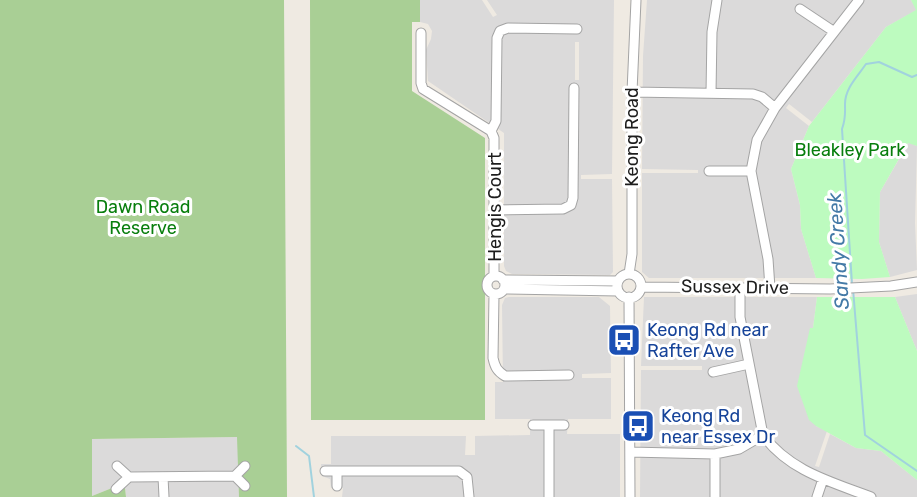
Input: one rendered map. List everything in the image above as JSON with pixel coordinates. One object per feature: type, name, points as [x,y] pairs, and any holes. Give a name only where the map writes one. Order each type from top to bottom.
[{"type":"street","name":"Keong Road","points":[[629,274],[632,254],[632,92],[636,0]]},
{"type":"street","points":[[711,93],[712,32],[717,0]]},
{"type":"street","points":[[770,288],[768,259],[751,171],[757,140],[775,108],[859,0]]},
{"type":"street","points":[[800,9],[833,31]]},
{"type":"street","points":[[490,131],[496,121],[497,38],[500,31],[508,28],[577,29]]},
{"type":"street","name":"Hengis Court","points":[[420,33],[420,83],[423,89],[490,131],[495,145],[495,210],[500,282],[489,279],[486,284],[489,292],[494,294]]},
{"type":"street","points":[[495,210],[563,209],[571,205],[573,198],[574,88]]},
{"type":"street","points":[[632,92],[753,94],[762,97],[775,108]]},
{"type":"street","points":[[709,171],[751,171]]},
{"type":"street","points":[[629,274],[639,279],[641,287],[636,295],[629,297],[623,296],[618,286],[622,276],[629,274]]},
{"type":"street","points":[[569,375],[506,375],[495,367],[493,358],[494,294],[500,294],[500,282],[618,286]]},
{"type":"street","name":"Sussex Drive","points":[[864,289],[917,282]]},
{"type":"street","name":"Sussex Drive","points":[[641,287],[892,291],[917,288]]},
{"type":"street","points":[[740,287],[740,317],[763,435],[797,467],[871,497]]},
{"type":"street","points":[[629,297],[630,497]]},
{"type":"street","points":[[713,372],[749,364]]},
{"type":"street","points":[[534,425],[564,425]]},
{"type":"street","points":[[549,425],[549,497]]},
{"type":"street","points":[[630,452],[715,454],[739,449],[763,435]]},
{"type":"street","points":[[715,454],[715,497]]},
{"type":"street","points":[[117,466],[129,477],[235,476],[245,466]]},
{"type":"street","points":[[325,471],[459,471],[467,477],[469,497]]},
{"type":"street","points":[[337,471],[337,486]]},
{"type":"street","points":[[235,476],[245,486]]},
{"type":"street","points":[[116,489],[129,477]]},
{"type":"street","points":[[163,477],[164,497]]},
{"type":"street","points":[[817,497],[823,479]]},
{"type":"shaded area","points":[[420,0],[482,0],[493,17],[497,15],[487,0],[614,0],[612,174],[581,175],[581,179],[612,179],[613,272],[610,275],[512,274],[506,271],[504,266],[504,133],[428,81],[426,50],[432,31],[428,24],[420,22]],"holes":[[[575,42],[579,42],[579,80],[575,80]]]},
{"type":"shaded area","points":[[647,0],[911,0],[917,10],[886,27],[812,122],[789,104],[786,108],[809,126],[791,169],[800,205],[801,229],[816,278],[649,278],[642,272],[642,173],[698,173],[698,170],[642,169],[643,56]]},
{"type":"shaded area","points":[[909,142],[917,146],[915,223],[917,270],[890,277],[879,242],[880,192]]},
{"type":"shaded area","points":[[917,294],[917,351],[895,297]]},
{"type":"shaded area","points":[[599,297],[610,306],[611,373],[582,374],[582,378],[611,378],[611,419],[568,419],[567,434],[620,434],[620,497],[342,497],[343,488],[331,488],[330,479],[322,476],[321,464],[331,464],[331,436],[466,436],[465,455],[475,455],[475,436],[530,435],[530,419],[495,419],[495,382],[503,382],[502,305],[505,298]]},
{"type":"shaded area","points":[[644,297],[817,297],[813,328],[816,426],[827,431],[815,466],[819,467],[830,434],[856,448],[881,451],[917,480],[917,497],[640,497],[641,370],[702,370],[702,366],[641,366]]},
{"type":"shaded area","points":[[238,437],[239,497],[126,497],[125,488],[112,488],[92,496],[92,439]]},
{"type":"green space","name":"Dawn Road Reserve","points":[[0,0],[284,0],[287,497],[239,497],[237,437],[92,439],[92,496],[112,488],[125,488],[126,497],[0,497]]},
{"type":"green space","points":[[310,0],[420,0],[420,22],[412,22],[412,91],[485,138],[485,420],[311,420]]},
{"type":"green space","name":"Bleakley Park","points":[[911,0],[917,0],[917,146],[908,143],[880,192],[879,242],[890,277],[816,278],[801,229],[800,205],[791,169],[809,126],[886,27],[916,10]]},
{"type":"green space","points":[[817,297],[895,297],[917,351],[917,480],[881,451],[856,448],[809,420],[797,386],[810,328],[813,328]]},
{"type":"waterway","name":"Sandy Creek","points":[[852,284],[842,129],[847,93],[852,82],[866,64],[879,62],[912,77],[917,75]]},
{"type":"waterway","name":"Sandy Creek","points":[[853,289],[865,435],[917,471]]},
{"type":"waterway","points":[[296,446],[309,456],[314,497]]},
{"type":"place","name":"Keong Rd near Rafter Ave","points":[[624,340]]},
{"type":"place","name":"Keong Rd near Essex Dr","points":[[638,426]]}]
